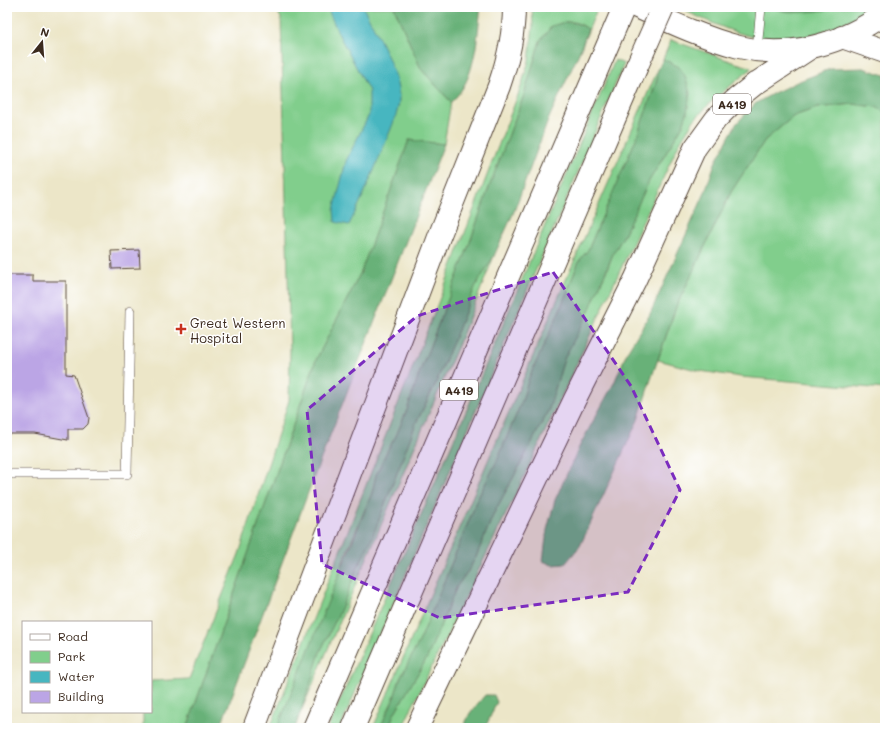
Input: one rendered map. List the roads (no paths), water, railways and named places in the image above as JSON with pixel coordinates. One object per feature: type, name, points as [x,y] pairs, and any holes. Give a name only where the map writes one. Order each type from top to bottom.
[{"type":"main road","points":[[254,728],[439,237],[499,86],[508,61],[512,42],[514,7]]},
{"type":"main road","name":"A419","points":[[314,728],[624,7]]},
{"type":"main road","points":[[637,7],[722,42],[757,50],[810,48],[842,38],[860,29],[885,13]]},
{"type":"main road","name":"A419","points":[[353,728],[663,7]]},
{"type":"main road","points":[[842,38],[885,52]]},
{"type":"main road","name":"A419","points":[[417,728],[575,399],[635,280],[695,148],[716,119],[735,100],[755,84],[810,48]]},
{"type":"lane","points":[[757,50],[761,7]]},
{"type":"lane","points":[[7,474],[127,474],[130,311]]},
{"type":"water","points":[[327,7],[363,7],[386,53],[398,90],[398,110],[368,184],[349,225],[335,222],[334,210],[346,161],[369,115],[369,91],[339,35]]},
{"type":"place","name":"Great Western Hospital","points":[[181,329]]}]
